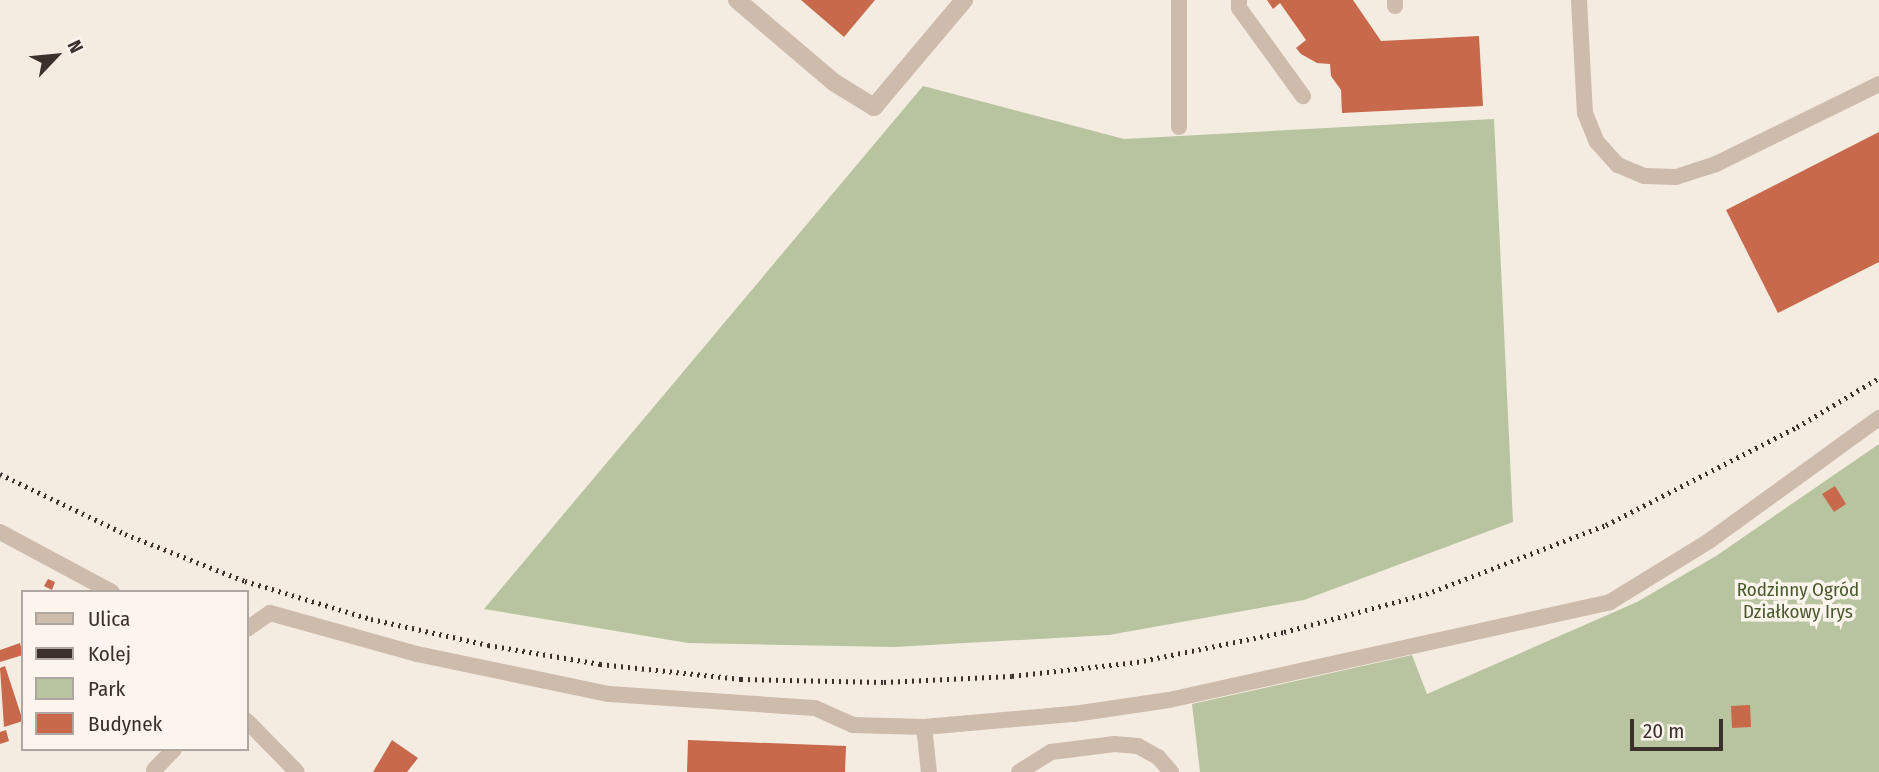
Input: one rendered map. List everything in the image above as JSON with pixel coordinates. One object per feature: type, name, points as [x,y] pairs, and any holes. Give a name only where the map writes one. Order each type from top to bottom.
[{"type":"street","points":[[737,0],[835,83],[874,107],[964,0]]},
{"type":"lane","points":[[1179,127],[1180,0]]},
{"type":"lane","points":[[1239,0],[1239,8],[1303,96]]},
{"type":"lane","points":[[1578,0],[1585,113],[1597,142],[1618,165],[1644,176],[1676,177],[1716,163],[1879,84]]},
{"type":"lane","points":[[248,628],[270,613],[417,653],[609,694],[815,708],[853,725],[924,727],[1169,700],[1611,602],[1709,541],[1879,418]]},
{"type":"lane","points":[[0,532],[108,590]]},
{"type":"lane","points":[[248,722],[297,772]]},
{"type":"lane","points":[[924,727],[929,772]]},
{"type":"lane","points":[[1019,772],[1051,752],[1114,744],[1138,746],[1171,772]]},
{"type":"lane","points":[[155,769],[172,751]]},
{"type":"green space","points":[[923,86],[1124,139],[1494,119],[1513,522],[1304,600],[1109,635],[894,647],[688,643],[484,609]]},
{"type":"green space","name":"Rodzinny Ogród Działkowy Irys","points":[[1879,444],[1879,772],[1200,772],[1192,704],[1412,655],[1427,694],[1637,602],[1716,556]]},
{"type":"building","points":[[801,0],[875,0],[844,37]]},
{"type":"building","points":[[1267,0],[1353,0],[1381,41],[1479,36],[1483,106],[1342,113],[1341,90],[1331,76],[1330,64],[1317,63],[1301,54],[1296,48],[1306,40],[1280,3],[1273,9]]},
{"type":"building","points":[[1879,132],[1879,262],[1778,313],[1726,210]]},
{"type":"building","points":[[1835,486],[1846,504],[1834,512],[1822,494]]},
{"type":"building","points":[[48,579],[55,582],[52,590],[44,586]]},
{"type":"building","points":[[20,643],[21,656],[0,662],[0,650]]},
{"type":"building","points":[[5,666],[21,715],[21,722],[4,727],[0,668]]},
{"type":"building","points":[[1750,705],[1751,727],[1732,728],[1731,706]]},
{"type":"building","points":[[6,730],[9,741],[0,744],[0,732]]},
{"type":"building","points":[[392,740],[418,758],[407,772],[373,772]]},
{"type":"building","points":[[688,740],[846,746],[845,772],[687,772]]},
{"type":"railway","points":[[0,474],[125,534],[245,581],[371,619],[488,645],[600,664],[741,679],[884,682],[1012,676],[1137,662],[1284,632],[1426,594],[1606,525],[1797,427],[1879,378]]}]
